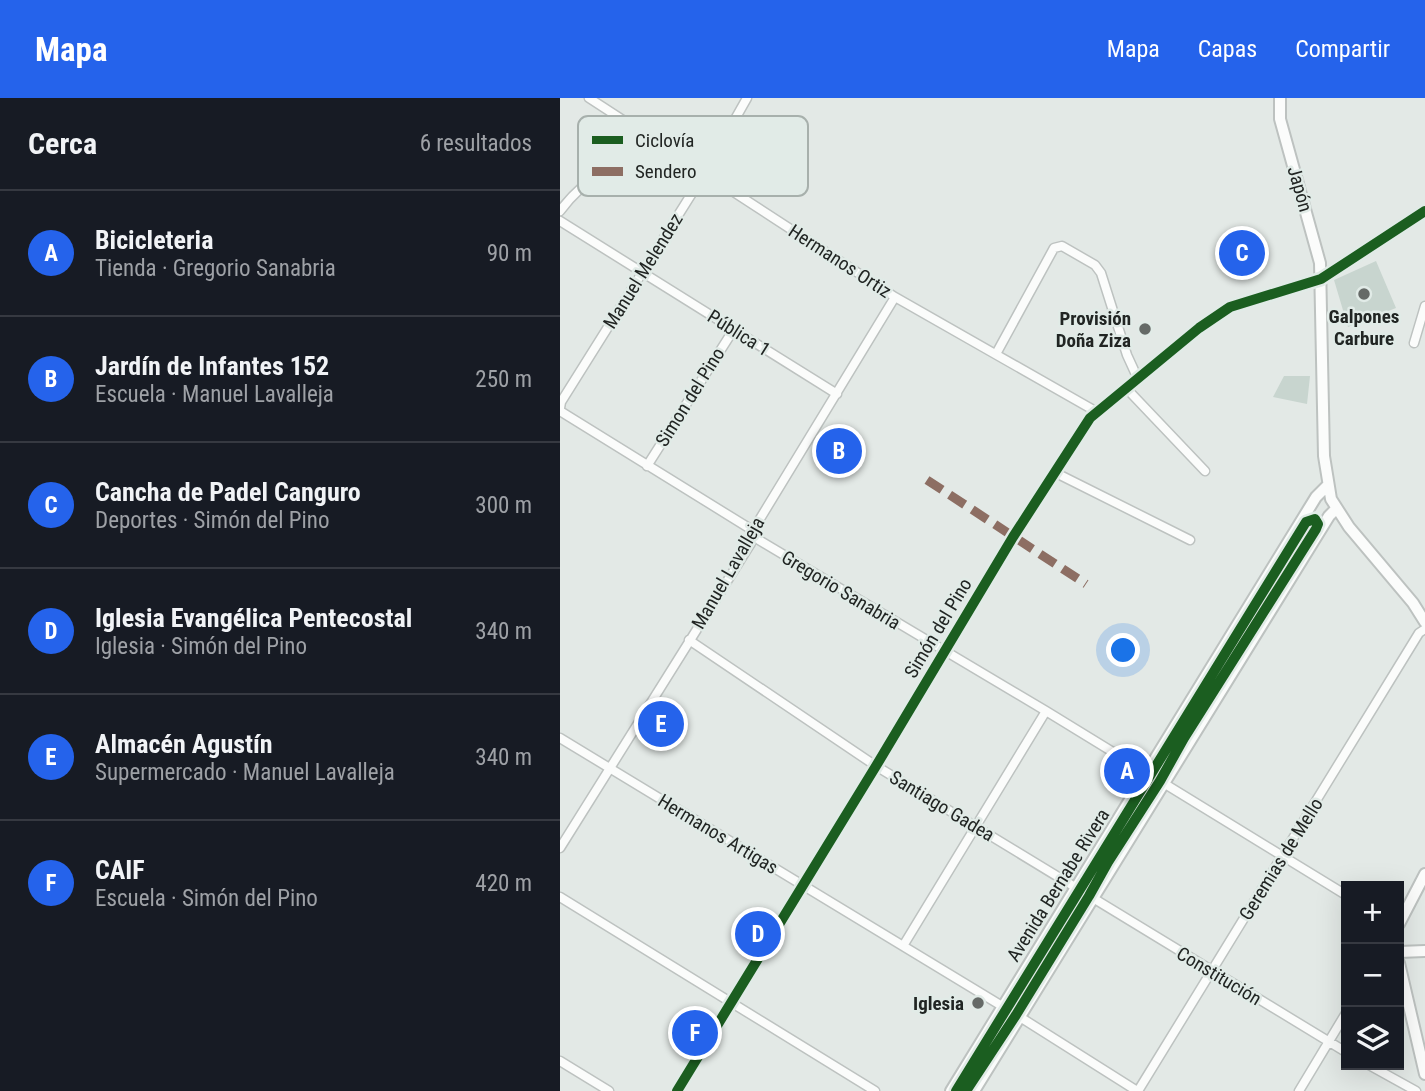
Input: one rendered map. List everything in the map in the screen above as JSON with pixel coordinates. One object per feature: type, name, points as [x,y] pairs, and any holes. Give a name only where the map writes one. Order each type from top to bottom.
[{"type":"street","name":"Hermanos Ortiz","points":[[589,98],[616,116]]},
{"type":"street","name":"Manuel Melendez","points":[[737,116],[747,98]]},
{"type":"street","name":"Japón","points":[[1280,98],[1280,119],[1313,235],[1321,279],[1324,456],[1328,485],[1336,509]]},
{"type":"street","points":[[560,211],[578,191]]},
{"type":"street","name":"Manuel Melendez","points":[[560,409],[561,402],[690,196]]},
{"type":"street","name":"Hermanos Ortiz","points":[[738,196],[895,297],[1097,412]]},
{"type":"street","points":[[1321,279],[1425,211]]},
{"type":"street","name":"Pública 1","points":[[560,220],[837,394]]},
{"type":"street","points":[[996,354],[1054,248],[1062,246],[1095,265],[1101,273],[1127,355],[1138,379]]},
{"type":"street","name":"Simón del Pino","points":[[677,1091],[1084,425],[1199,328],[1230,307],[1321,279]]},
{"type":"street","name":"Manuel Lavalleja","points":[[560,848],[751,543],[755,527],[895,297]]},
{"type":"street","points":[[1414,343],[1425,306]]},
{"type":"street","name":"Simon del Pino","points":[[647,466],[734,329]]},
{"type":"street","points":[[1126,389],[1205,471]]},
{"type":"street","name":"Gregorio Sanabria","points":[[560,409],[749,528],[759,540],[1046,711],[1341,892]]},
{"type":"street","points":[[1054,472],[1190,540]]},
{"type":"street","name":"Avenida Bernabe Rivera","points":[[951,1091],[1316,497],[1328,485]]},
{"type":"street","points":[[1336,509],[1413,603],[1425,622]]},
{"type":"street","name":"Avenida Bernabe Rivera","points":[[974,1091],[1329,516],[1336,509]]},
{"type":"street","name":"Geremias de Mello","points":[[1137,1091],[1419,633],[1425,629]]},
{"type":"street","name":"Santiago Gadea","points":[[689,640],[876,766],[1093,899]]},
{"type":"street","points":[[903,946],[1046,711]]},
{"type":"street","name":"Hermanos Artigas","points":[[560,737],[1137,1091]]},
{"type":"street","points":[[1404,914],[1425,874]]},
{"type":"street","points":[[560,897],[875,1091]]},
{"type":"street","name":"Constitución","points":[[1093,899],[1341,1049]]},
{"type":"street","points":[[1404,952],[1425,951]]},
{"type":"street","points":[[1404,984],[1425,1074]]},
{"type":"street","points":[[1299,1091],[1341,1021]]},
{"type":"street","points":[[560,1061],[609,1091]]},
{"type":"street","points":[[1377,1070],[1416,1091]]},
{"type":"building","name":"Galpones Carbure","points":[[1376,261],[1396,308],[1348,327],[1334,280]]},
{"type":"building","name":"Galpones Carbure","points":[[1284,376],[1310,376],[1307,404],[1273,397]]},
{"type":"marked path","points":[[927,480],[1086,584]]},
{"type":"cycle path","points":[[677,1091],[1013,537],[1090,418],[1199,328],[1230,307],[1321,279],[1425,211]]},
{"type":"cycle path","points":[[956,1091],[1306,522],[1315,519],[1318,524],[1316,529],[1184,738],[1016,1015],[966,1091]]},
{"type":"place","name":"Cancha de Padel Canguro","points":[[1242,253]]},
{"type":"place","name":"Galpones Carbure","points":[[1364,294]]},
{"type":"place","name":"Provisión Doña Ziza","points":[[1145,329]]},
{"type":"place","name":"Jardín de Infantes 152","points":[[839,451]]},
{"type":"place","name":"Almacén Agustín","points":[[661,724]]},
{"type":"place","name":"Bicicleteria","points":[[1127,771]]},
{"type":"place","name":"Iglesia Evangélica Pentecostal","points":[[758,934]]},
{"type":"place","name":"Iglesia","points":[[978,1003]]},
{"type":"place","name":"CAIF","points":[[695,1033]]}]
